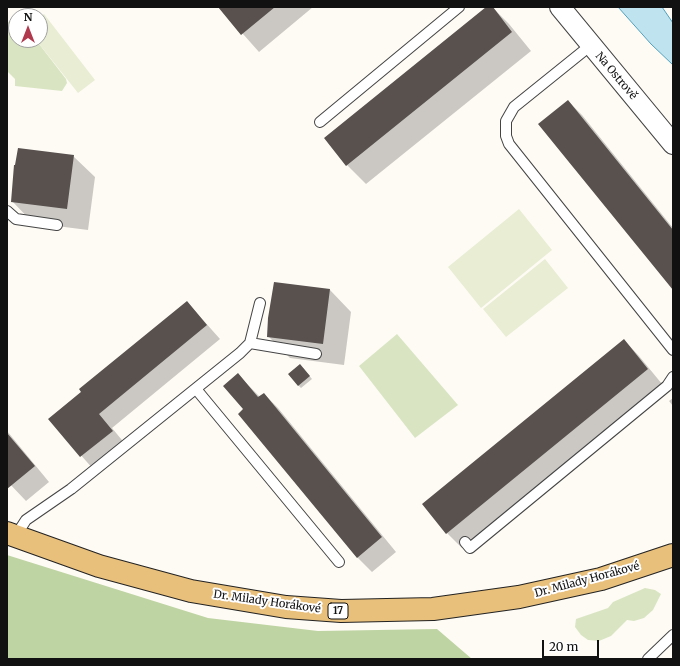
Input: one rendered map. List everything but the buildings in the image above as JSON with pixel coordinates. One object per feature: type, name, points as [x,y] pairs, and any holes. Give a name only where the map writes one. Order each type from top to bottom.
[{"type":"main road","name":"Dr. Milady Horákové","points":[[11,535],[99,566],[191,591],[286,607],[347,612],[433,609],[519,597],[601,579],[673,555]]},
{"type":"street","name":"Na Ostrově","points":[[560,7],[673,144]]},
{"type":"lane","points":[[320,122],[459,7]]},
{"type":"lane","points":[[591,45],[514,107],[506,121],[506,136],[509,144],[673,350]]},
{"type":"lane","points":[[7,211],[16,219],[57,225]]},
{"type":"lane","points":[[11,535],[26,520],[71,489],[250,343],[260,303]]},
{"type":"lane","points":[[250,343],[316,354]]},
{"type":"lane","points":[[465,542],[470,548],[667,386],[673,377]]},
{"type":"lane","points":[[196,388],[339,562]]},
{"type":"lane","points":[[648,659],[673,635]]},
{"type":"green space","points":[[48,19],[95,80],[78,93],[42,48],[48,48]]},
{"type":"green space","points":[[8,22],[8,48],[42,48],[66,79],[67,83],[62,91],[15,86],[15,79],[7,71]]},
{"type":"green space","points":[[519,209],[552,250],[481,308],[448,267]]},
{"type":"green space","points":[[545,259],[568,288],[506,337],[483,309]]},
{"type":"green space","points":[[397,334],[458,405],[415,438],[359,366]]},
{"type":"green space","points":[[7,555],[208,618],[318,631],[437,629],[472,659],[7,659]]},
{"type":"green space","points":[[645,588],[655,590],[661,594],[653,610],[644,618],[634,621],[627,620],[611,636],[599,641],[588,640],[581,635],[575,627],[576,619],[608,608],[613,602]]},
{"type":"water","points":[[618,7],[662,7],[673,23],[673,65],[651,44]]}]
